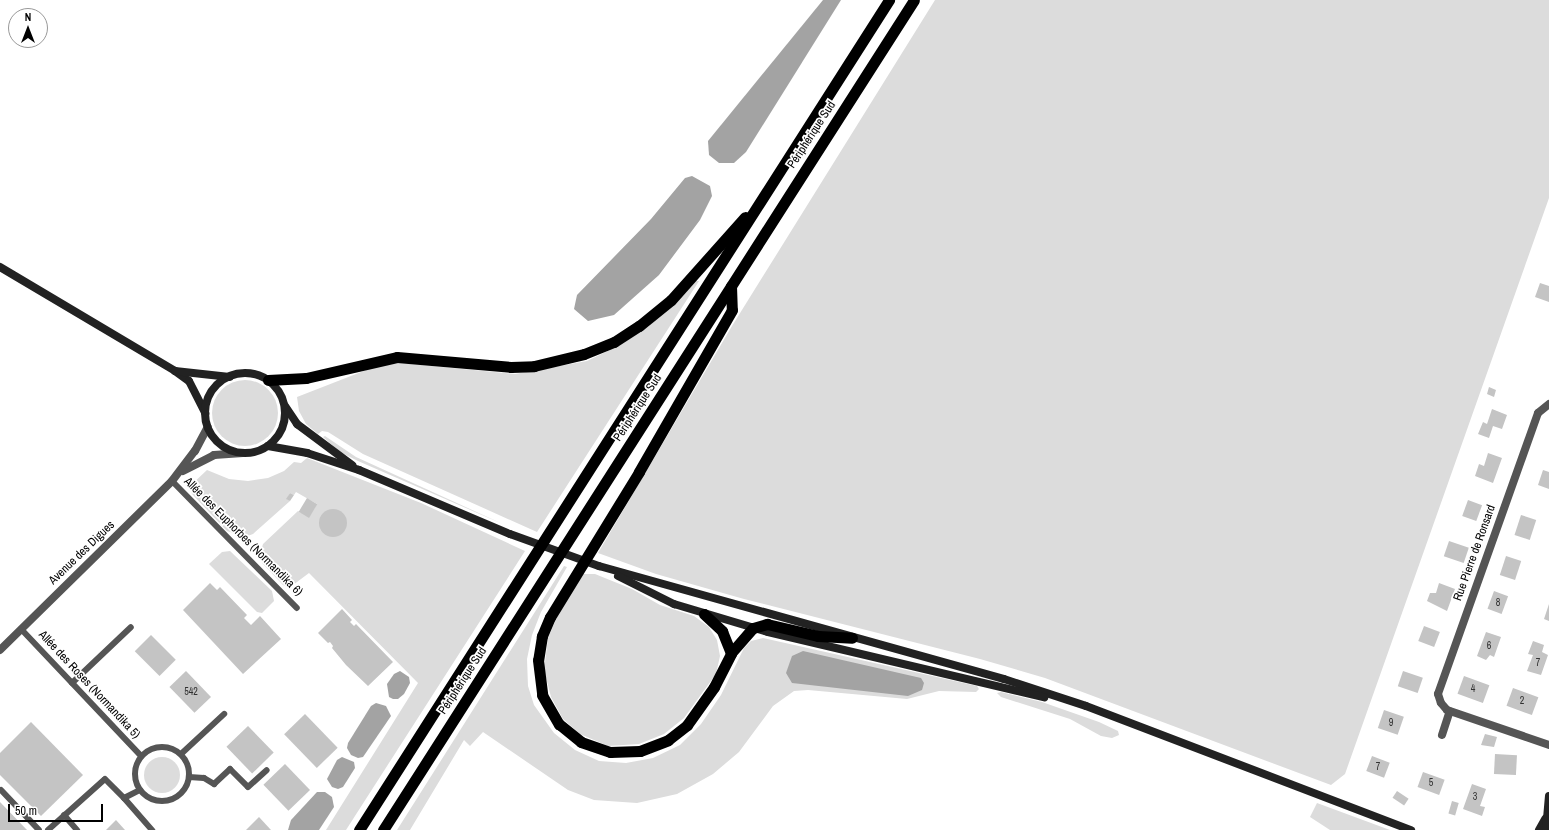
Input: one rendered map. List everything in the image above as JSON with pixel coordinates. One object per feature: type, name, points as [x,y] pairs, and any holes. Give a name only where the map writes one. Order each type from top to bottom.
[{"type":"highway","name":"Périphérique Sud","points":[[359,830],[889,0]]},
{"type":"highway","name":"Périphérique Sud","points":[[383,830],[914,0]]},
{"type":"highway","points":[[268,380],[306,378],[397,357],[511,368],[534,366],[584,354],[614,342],[633,330],[671,300],[764,196]]},
{"type":"highway","points":[[731,286],[732,310],[639,472],[552,612],[540,646],[538,677],[547,706],[567,732],[596,748],[613,752],[634,752],[660,745],[687,725],[714,687],[731,653],[753,628],[767,624],[818,636],[852,638]]},
{"type":"highway","points":[[704,614],[722,631],[731,653]]},
{"type":"main road","points":[[0,267],[175,371],[189,381],[205,413],[208,427],[222,445],[243,453],[255,452],[268,446],[278,437],[283,426],[285,406]]},
{"type":"main road","points":[[175,371],[230,377],[245,373],[268,380],[278,390],[285,406],[297,424],[359,470]]},
{"type":"main road","points":[[205,413],[212,392],[230,377]]},
{"type":"main road","points":[[268,446],[307,452],[359,470],[510,534],[599,566],[852,638],[1004,679],[1086,706],[1411,830]]},
{"type":"main road","points":[[599,566],[674,604],[704,614],[753,628],[1086,706]]},
{"type":"main road","points":[[1546,830],[1545,819],[1549,796]]},
{"type":"main road","points":[[1539,830],[1545,819]]},
{"type":"street","name":"Rue Pierre de Ronsard","points":[[1450,711],[1441,703],[1438,694],[1538,413],[1549,404]]},
{"type":"street","points":[[181,472],[208,427]]},
{"type":"street","points":[[181,472],[214,455],[243,453]]},
{"type":"street","name":"Avenue des Digues","points":[[0,650],[181,472]]},
{"type":"street","points":[[1442,735],[1450,711],[1549,745]]},
{"type":"lane","name":"Allée des Euphorbes (Normandika 6)","points":[[172,482],[297,608]]},
{"type":"lane","points":[[72,683],[130,627]]},
{"type":"lane","name":"Allée des Roses (Normandika 5)","points":[[22,629],[141,756]]},
{"type":"lane","points":[[124,798],[140,790],[154,800],[168,800],[181,794],[189,777],[189,769],[181,754],[224,714]]},
{"type":"lane","name":"Allée des Roses (Normandika 5)","points":[[140,790],[135,773],[141,756],[148,750],[165,747],[181,754]]},
{"type":"lane","points":[[189,777],[204,778],[214,784],[230,769],[248,787],[267,770]]},
{"type":"lane","points":[[48,830],[105,779],[152,830]]},
{"type":"lane","points":[[1,790],[39,830]]},
{"type":"lane","points":[[64,815],[77,830]]},
{"type":"shaded area","points":[[823,0],[841,0],[746,152],[734,163],[719,163],[709,155],[708,141]]},
{"type":"shaded area","points":[[935,0],[1549,0],[1549,198],[1345,774],[1331,785],[1045,678],[980,659],[744,599],[656,574],[598,553],[732,326]]},
{"type":"shaded area","points":[[692,176],[710,186],[712,196],[700,220],[659,275],[614,315],[588,321],[574,309],[577,295],[651,219],[685,178]]},
{"type":"shaded area","points":[[695,281],[699,281],[537,532],[363,454],[328,432],[322,431],[318,434],[306,424],[299,411],[297,397],[374,367],[400,363],[515,374],[587,361],[620,345],[649,326]]},
{"type":"shaded area","points":[[239,380],[251,380],[263,385],[273,395],[278,407],[276,426],[263,441],[251,446],[239,446],[227,441],[217,431],[212,419],[212,407],[217,395],[227,385]]},
{"type":"shaded area","points":[[325,436],[356,457],[505,525],[358,461],[340,452],[323,437]]},
{"type":"shaded area","points":[[307,458],[421,503],[525,551],[346,830],[326,830],[418,683],[309,573],[289,588],[283,585],[262,563],[260,554],[263,544],[298,511],[309,517],[317,504],[296,492],[294,495],[290,493],[287,499],[290,501],[253,534],[245,537],[227,531],[192,494],[189,487],[207,470],[229,479],[248,481],[268,478],[284,471],[294,462],[301,463]]},
{"type":"shaded area","points":[[230,551],[272,591],[274,601],[262,613],[257,612],[209,564],[222,552]]},
{"type":"shaded area","points":[[564,566],[567,567],[541,612],[532,635],[527,659],[528,686],[534,705],[554,733],[575,750],[599,761],[626,763],[653,758],[680,745],[701,724],[721,695],[744,648],[751,641],[763,638],[977,686],[979,689],[976,692],[939,691],[907,699],[808,690],[794,691],[773,706],[739,752],[713,774],[677,794],[637,803],[594,800],[568,790],[483,732],[470,746],[464,740],[410,830],[397,830]]},
{"type":"shaded area","points":[[581,574],[595,574],[632,589],[660,605],[694,616],[709,627],[717,640],[720,656],[716,674],[684,718],[664,734],[639,744],[608,746],[580,734],[563,719],[551,697],[544,670],[548,638],[560,610]]},
{"type":"shaded area","points":[[803,651],[921,678],[924,683],[922,690],[908,696],[792,683],[786,673],[792,656]]},
{"type":"shaded area","points":[[400,671],[409,677],[410,683],[404,694],[398,699],[393,699],[389,697],[387,684],[394,674]]},
{"type":"shaded area","points":[[1001,692],[1042,702],[1099,722],[1118,731],[1119,735],[1112,738],[1101,736],[1070,719],[1001,697],[997,693]]},
{"type":"shaded area","points":[[376,703],[386,706],[391,716],[363,757],[358,758],[351,755],[347,748],[348,743],[371,706]]},
{"type":"shaded area","points":[[166,757],[175,762],[179,768],[179,782],[175,788],[166,793],[158,793],[149,788],[145,782],[144,771],[149,762],[155,758]]},
{"type":"shaded area","points":[[342,757],[354,762],[355,768],[343,787],[338,789],[332,787],[327,779],[337,760]]},
{"type":"shaded area","points":[[317,792],[325,792],[332,797],[334,807],[319,830],[288,830],[291,820]]},
{"type":"shaded area","points":[[1317,803],[1390,830],[1330,830],[1310,817]]},
{"type":"building","points":[[1540,283],[1549,286],[1549,302],[1535,297]]},
{"type":"building","points":[[1489,387],[1496,390],[1494,397],[1487,394]]},
{"type":"building","points":[[1492,409],[1507,415],[1502,429],[1493,426],[1489,438],[1478,434],[1483,422],[1487,424]]},
{"type":"building","points":[[1488,453],[1502,458],[1493,483],[1475,476],[1479,464],[1484,466]]},
{"type":"building","points":[[1543,470],[1549,472],[1549,489],[1538,485]]},
{"type":"building","points":[[290,493],[294,495],[290,501],[286,499]]},
{"type":"building","points":[[307,498],[317,504],[309,518],[299,512]]},
{"type":"building","points":[[1468,500],[1482,505],[1476,521],[1462,516]]},
{"type":"building","points":[[333,509],[343,513],[347,523],[343,533],[333,537],[323,533],[319,523],[323,513]]},
{"type":"building","points":[[1521,515],[1536,520],[1530,540],[1515,535]]},
{"type":"building","points":[[1449,541],[1469,548],[1464,563],[1444,556]]},
{"type":"building","points":[[1506,556],[1521,561],[1515,580],[1500,575]]},
{"type":"building","points":[[210,583],[217,590],[220,587],[247,615],[244,618],[251,625],[260,616],[281,639],[243,674],[183,610]]},
{"type":"building","points":[[1439,583],[1455,589],[1447,611],[1427,601],[1430,593],[1436,593]]},
{"type":"building","points":[[1494,591],[1508,596],[1502,614],[1488,609]]},
{"type":"building","points":[[1549,604],[1549,621],[1544,619]]},
{"type":"building","points":[[342,609],[352,620],[350,622],[354,626],[356,624],[393,662],[368,686],[346,665],[332,648],[333,646],[330,642],[328,643],[318,633]]},
{"type":"building","points":[[1424,626],[1440,632],[1434,647],[1418,641]]},
{"type":"building","points":[[1486,632],[1501,637],[1494,657],[1490,655],[1486,660],[1477,656]]},
{"type":"building","points":[[151,635],[176,660],[159,676],[135,651]]},
{"type":"building","points":[[1533,641],[1544,645],[1542,652],[1548,655],[1541,675],[1527,671],[1533,655],[1528,654]]},
{"type":"building","points":[[186,671],[211,697],[194,713],[169,687]]},
{"type":"building","points":[[1403,671],[1423,678],[1418,693],[1398,686]]},
{"type":"building","points":[[1464,676],[1489,685],[1483,703],[1458,694]]},
{"type":"building","points":[[1513,688],[1538,697],[1532,715],[1507,706]]},
{"type":"building","points":[[1384,710],[1404,717],[1398,735],[1378,728]]},
{"type":"building","points":[[305,714],[338,748],[317,768],[284,734]]},
{"type":"building","points":[[31,722],[83,775],[41,816],[0,775],[0,753]]},
{"type":"building","points":[[248,726],[274,753],[252,773],[226,747]]},
{"type":"building","points":[[1485,734],[1497,737],[1494,747],[1481,745]]},
{"type":"building","points":[[1495,754],[1517,755],[1516,775],[1494,774]]},
{"type":"building","points":[[1372,756],[1390,763],[1384,778],[1366,771]]},
{"type":"building","points":[[285,764],[310,790],[288,811],[263,785]]},
{"type":"building","points":[[1423,772],[1445,780],[1439,795],[1418,787]]},
{"type":"building","points":[[1472,784],[1486,789],[1480,806],[1485,807],[1482,816],[1463,809]]},
{"type":"building","points":[[1397,791],[1409,799],[1404,805],[1393,798]]},
{"type":"building","points":[[1452,801],[1459,803],[1455,815],[1448,813]]},
{"type":"building","points":[[0,802],[27,830],[0,830]]},
{"type":"building","points":[[259,817],[271,830],[246,830]]},
{"type":"building","points":[[116,820],[125,830],[106,830]]}]
